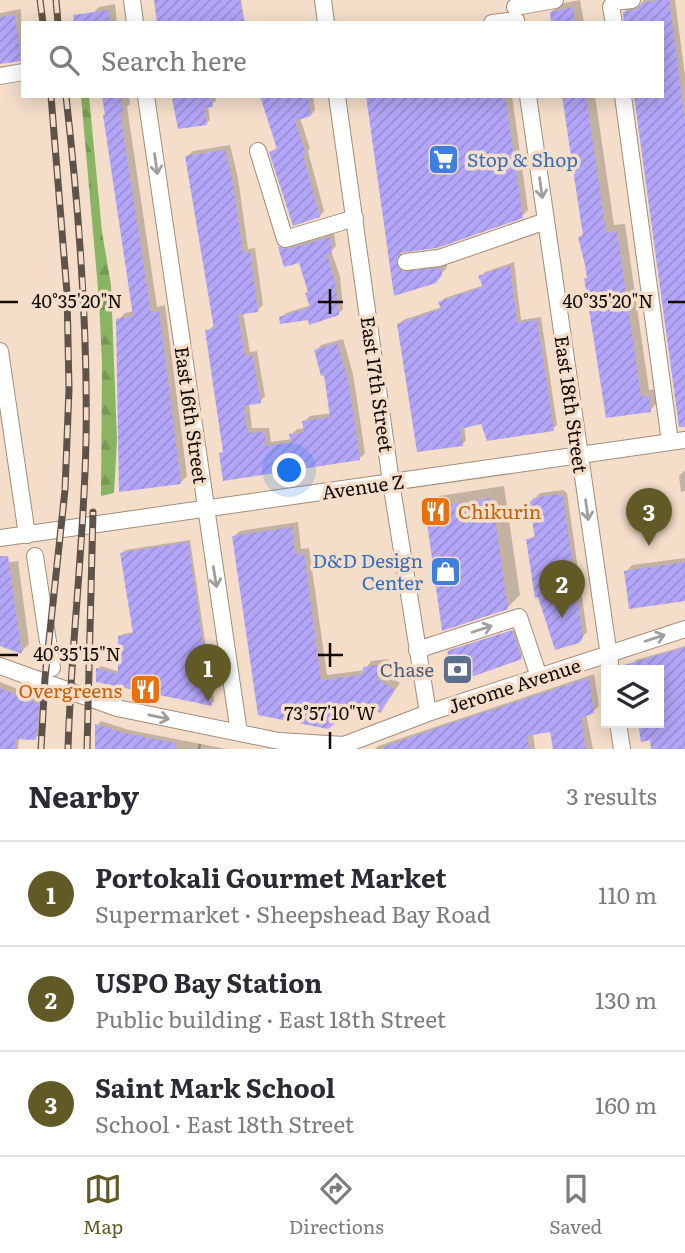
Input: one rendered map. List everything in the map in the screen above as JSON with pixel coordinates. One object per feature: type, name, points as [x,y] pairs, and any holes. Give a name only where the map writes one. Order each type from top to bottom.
[{"type":"street","points":[[132,0],[135,21]]},
{"type":"street","points":[[323,0],[326,21]]},
{"type":"street","points":[[496,21],[515,12],[555,0]]},
{"type":"street","points":[[614,21],[611,6],[614,2],[632,0]]},
{"type":"street","points":[[0,76],[21,72]]},
{"type":"street","name":"East 16th Street","points":[[146,98],[239,733]]},
{"type":"street","name":"East 17th Street","points":[[337,98],[391,482],[428,713]]},
{"type":"street","name":"East 18th Street","points":[[527,98],[609,662]]},
{"type":"street","points":[[623,98],[678,441]]},
{"type":"street","points":[[258,151],[285,239],[355,219]]},
{"type":"street","points":[[406,262],[439,258],[546,221]]},
{"type":"street","points":[[0,351],[8,465],[27,534]]},
{"type":"street","name":"Avenue Z","points":[[0,538],[678,441]]},
{"type":"street","points":[[35,556],[52,668]]},
{"type":"street","points":[[417,650],[519,617],[539,677]]},
{"type":"street","name":"Jerome Avenue","points":[[344,747],[428,713],[539,677],[609,662],[685,629]]},
{"type":"street","points":[[0,666],[117,708],[286,745],[344,747]]},
{"type":"street","points":[[619,728],[622,749]]},
{"type":"path","points":[[199,749],[200,743]]},
{"type":"green space","points":[[81,98],[89,98],[102,232],[111,285],[117,440],[114,493],[101,496],[102,363]]},
{"type":"building","points":[[154,0],[240,0],[244,21],[157,21]]},
{"type":"building","points":[[669,0],[685,121],[685,427],[679,427],[634,98],[664,98],[664,21],[624,21],[623,12],[638,9],[642,3]]},
{"type":"building","points":[[573,7],[575,21],[551,21],[550,12]]},
{"type":"building","points":[[108,10],[110,21],[74,21],[73,15]]},
{"type":"building","points":[[15,15],[21,61],[0,64],[0,17]]},
{"type":"building","points":[[102,98],[121,98],[123,112],[120,113],[151,313],[159,311],[181,484],[119,492],[116,319],[133,316]]},
{"type":"building","points":[[211,98],[213,107],[204,108],[207,125],[178,129],[172,99]]},
{"type":"building","points":[[261,98],[308,98],[311,116],[295,121],[306,154],[303,155],[320,217],[293,226],[269,152],[277,149]]},
{"type":"building","name":"Stop & Shop","points":[[366,98],[505,98],[523,218],[437,248],[400,253],[396,263],[401,271],[441,268],[442,275],[436,283],[394,296]]},
{"type":"building","points":[[562,98],[586,98],[606,233],[617,231],[641,397],[649,396],[651,412],[606,418],[584,278],[587,278],[585,265],[578,237],[583,236]]},
{"type":"building","points":[[225,150],[243,253],[250,252],[258,312],[238,315],[245,356],[252,355],[261,403],[244,406],[247,433],[264,432],[266,446],[291,442],[289,434],[304,432],[302,421],[330,417],[324,375],[321,376],[314,350],[337,343],[348,380],[360,460],[223,481],[219,453],[223,452],[205,330],[214,329],[185,156]]},
{"type":"building","points":[[330,237],[332,253],[327,254],[335,282],[339,315],[309,325],[308,320],[280,324],[279,317],[310,307],[299,263],[284,267],[278,247],[288,249]]},
{"type":"building","points":[[510,265],[517,323],[537,320],[554,431],[487,441],[481,424],[460,429],[463,446],[417,452],[397,324],[441,309],[438,302],[483,287],[478,276]]},
{"type":"building","points":[[558,494],[563,497],[583,638],[579,643],[555,650],[538,597],[535,598],[526,539],[535,538],[529,503],[534,498]]},
{"type":"building","points":[[492,498],[508,609],[442,631],[425,508]]},
{"type":"building","points":[[292,527],[295,554],[304,553],[321,681],[364,674],[363,667],[385,664],[376,678],[395,690],[380,713],[363,702],[328,729],[258,715],[232,536]]},
{"type":"building","points":[[188,542],[212,706],[96,682],[96,668],[118,674],[118,636],[133,634],[120,553]]},
{"type":"building","points":[[0,556],[8,556],[22,654],[0,646]]},
{"type":"building","points":[[685,562],[685,601],[629,609],[624,571]]},
{"type":"building","points":[[512,630],[522,659],[457,682],[447,651]]},
{"type":"building","points":[[685,647],[685,749],[651,749],[650,740],[641,742],[639,728],[664,728],[664,665],[624,665]]},
{"type":"building","points":[[589,678],[594,713],[581,718],[586,749],[553,749],[550,732],[527,736],[529,749],[383,749],[446,725]]},
{"type":"building","points":[[0,688],[39,704],[36,740],[15,739],[15,749],[0,749]]},
{"type":"building","points":[[95,724],[175,743],[175,749],[95,749]]},
{"type":"railway","points":[[40,0],[43,21]]},
{"type":"railway","points":[[56,0],[58,21]]},
{"type":"railway","points":[[41,749],[45,678],[65,490],[69,389],[67,293],[51,98]]},
{"type":"railway","points":[[66,98],[82,268],[86,355],[85,480],[68,749]]},
{"type":"railway","points":[[87,749],[93,512]]},
{"type":"place","name":"Stop & Shop","points":[[444,159]]},
{"type":"place","name":"Chikurin","points":[[435,511]]},
{"type":"place","name":"Saint Mark School","points":[[649,546]]},
{"type":"place","name":"D&D Design Center","points":[[446,571]]},
{"type":"place","name":"USPO Bay Station","points":[[562,618]]},
{"type":"place","name":"Chase","points":[[457,669]]},
{"type":"place","name":"Overgreens","points":[[145,690]]},
{"type":"place","name":"Portokali Gourmet Market","points":[[208,702]]}]
